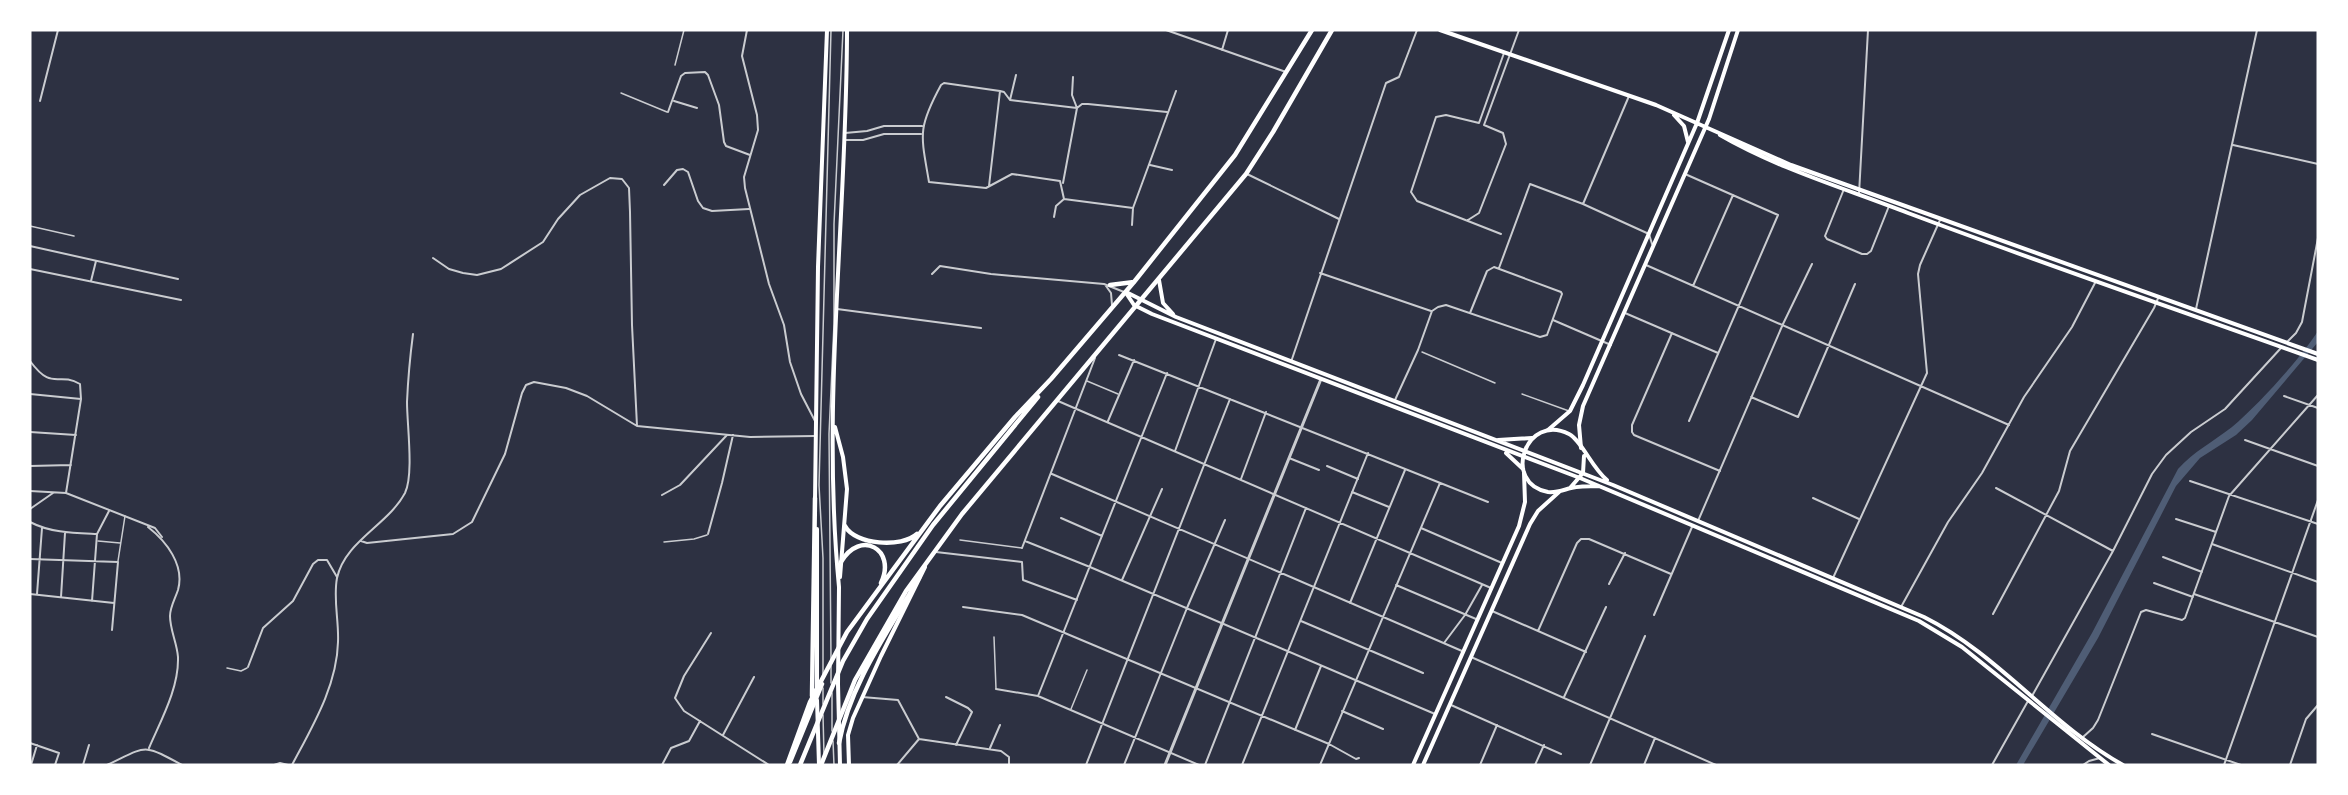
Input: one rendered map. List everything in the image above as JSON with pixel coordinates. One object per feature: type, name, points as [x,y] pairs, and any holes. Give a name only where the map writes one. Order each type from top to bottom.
[{"type":"highway","points":[[800,765],[843,661],[867,619],[933,525],[1134,282],[1234,155],[1312,30]]},
{"type":"highway","points":[[821,765],[843,705],[864,661],[896,607],[964,512],[1246,174],[1332,30]]},
{"type":"highway","points":[[1107,285],[1134,282]]},
{"type":"highway","points":[[788,765],[810,702],[847,632],[923,528],[1015,417],[1052,379]]},
{"type":"highway","points":[[810,702],[815,498]]},
{"type":"highway","points":[[845,526],[848,533],[856,538],[897,543],[910,540],[923,528]]},
{"type":"highway","points":[[841,562],[849,550],[860,545],[869,545],[878,549],[884,558],[885,572],[875,594]]},
{"type":"highway","points":[[839,743],[847,711],[866,671],[929,560]]},
{"type":"highway","points":[[788,765],[830,662]]},
{"type":"main road","points":[[821,765],[817,677],[818,559],[815,436],[819,224],[829,30]]},
{"type":"main road","points":[[840,765],[839,588],[834,514],[833,420],[845,140],[845,30]]},
{"type":"main road","points":[[1433,30],[1449,34]]},
{"type":"main road","points":[[1440,30],[1669,111],[1782,162],[2317,353]]},
{"type":"main road","points":[[1492,439],[1533,438],[1548,431],[1569,411],[1697,123],[1729,30]]},
{"type":"main road","points":[[1569,489],[1580,478],[1585,464],[1580,418],[1706,127],[1738,30]]},
{"type":"main road","points":[[1669,111],[1682,123],[1688,143]]},
{"type":"main road","points":[[1706,127],[1770,162],[2316,359]]},
{"type":"main road","points":[[1159,280],[1163,303],[1176,317]]},
{"type":"main road","points":[[1125,292],[1176,317],[1613,484],[1937,624],[1957,636],[2083,737],[2123,765]]},
{"type":"main road","points":[[1125,292],[1137,307],[1600,486],[1935,629],[1962,647],[2109,765]]},
{"type":"main road","points":[[833,420],[847,482],[839,588]]},
{"type":"main road","points":[[1548,431],[1568,434],[1599,473],[1613,484]]},
{"type":"main road","points":[[1413,765],[1522,515],[1526,493],[1522,457],[1533,438]]},
{"type":"main road","points":[[1498,447],[1510,455],[1534,486],[1550,492],[1600,486]]},
{"type":"main road","points":[[1423,765],[1533,520],[1559,492]]},
{"type":"main road","points":[[849,765],[849,729],[862,697],[929,560]]},
{"type":"street","points":[[40,101],[58,30]]},
{"type":"street","points":[[675,65],[684,30]]},
{"type":"street","points":[[747,30],[742,56],[757,114],[758,130],[744,177],[749,209],[763,253],[769,284],[784,325],[790,362],[801,394],[816,423]]},
{"type":"street","points":[[821,765],[824,558],[819,485],[829,30]]},
{"type":"street","points":[[834,765],[829,434],[834,324],[834,224],[845,30]]},
{"type":"street","points":[[1166,30],[1286,72]]},
{"type":"street","points":[[1222,50],[1228,30]]},
{"type":"street","points":[[1291,362],[1386,83],[1399,77],[1417,30]]},
{"type":"street","points":[[1468,220],[1479,213],[1506,144],[1503,133],[1484,125],[1519,30]]},
{"type":"street","points":[[1859,194],[1868,30]]},
{"type":"street","points":[[2196,309],[2257,30]]},
{"type":"street","points":[[1501,234],[1417,201],[1412,197],[1412,189],[1434,121],[1438,116],[1446,115],[1479,123],[1504,53]]},
{"type":"street","points":[[621,93],[668,112],[681,76],[699,71],[708,75],[719,105],[726,146],[750,155]]},
{"type":"street","points":[[1010,100],[1016,75]]},
{"type":"street","points":[[1064,199],[1062,185],[1077,108],[1072,95],[1073,77]]},
{"type":"street","points":[[1494,81],[1499,83]]},
{"type":"street","points":[[1062,185],[1058,180],[1012,174],[983,188],[928,182],[921,134],[922,126],[926,111],[941,85],[944,83],[1000,91],[1004,92],[1010,100],[1077,108],[1082,104],[1088,104],[1167,112]]},
{"type":"street","points":[[989,186],[1000,91]]},
{"type":"street","points":[[1132,225],[1133,208],[1176,91]]},
{"type":"street","points":[[1583,204],[1630,96]]},
{"type":"street","points":[[673,101],[697,108]]},
{"type":"street","points":[[896,133],[897,126]]},
{"type":"street","points":[[845,133],[897,126],[922,126]]},
{"type":"street","points":[[845,140],[863,140],[896,133],[921,134]]},
{"type":"street","points":[[2232,145],[2318,164]]},
{"type":"street","points":[[1150,165],[1172,170]]},
{"type":"street","points":[[664,185],[677,170],[686,170],[703,208],[712,211],[749,209]]},
{"type":"street","points":[[1246,174],[1339,219]]},
{"type":"street","points":[[1685,174],[1778,215],[1689,422]]},
{"type":"street","points":[[433,258],[449,269],[463,273],[477,274],[501,269],[543,242],[558,219],[580,195],[610,178],[622,179],[629,188],[637,426]]},
{"type":"street","points":[[1499,268],[1529,184],[1583,204],[1649,234],[1652,238],[1652,250]]},
{"type":"street","points":[[1844,189],[1825,236],[1827,239],[1867,254],[1871,251],[1889,206]]},
{"type":"street","points":[[1693,286],[1733,195]]},
{"type":"street","points":[[1054,217],[1057,205],[1064,199],[1133,208]]},
{"type":"street","points":[[1833,578],[1927,373],[1918,274],[1941,218]]},
{"type":"street","points":[[30,226],[74,236]]},
{"type":"street","points":[[2032,696],[2113,551],[2151,474],[2166,455],[2191,432],[2220,413],[2296,333],[2302,322],[2318,238]]},
{"type":"street","points":[[30,246],[178,279]]},
{"type":"street","points":[[91,281],[96,261]]},
{"type":"street","points":[[1698,521],[1783,324],[1812,264]]},
{"type":"street","points":[[1646,265],[2009,424]]},
{"type":"street","points":[[932,274],[940,266],[991,274],[1107,285],[1125,292]]},
{"type":"street","points":[[1395,401],[1420,351],[1432,311],[1438,307],[1446,305],[1540,337],[1547,335],[1562,297],[1561,292],[1499,268],[1492,268],[1487,271],[1470,313]]},
{"type":"street","points":[[30,269],[182,300]]},
{"type":"street","points":[[1320,273],[1432,311]]},
{"type":"street","points":[[1900,607],[1943,530],[1968,495],[2009,424],[2081,312],[2096,281]]},
{"type":"street","points":[[1751,397],[1798,417],[1855,284]]},
{"type":"street","points":[[1107,285],[1113,297],[1111,309]]},
{"type":"street","points":[[1993,614],[2059,492],[2070,451],[2159,296]]},
{"type":"street","points":[[837,309],[981,328]]},
{"type":"street","points":[[1625,313],[1718,353]]},
{"type":"street","points":[[1553,320],[1611,345]]},
{"type":"street","points":[[1672,333],[1632,425],[1632,432],[1720,471]]},
{"type":"street","points":[[292,765],[321,708],[335,665],[339,642],[336,600],[338,576],[349,553],[392,514],[406,491],[410,465],[407,403],[413,334]]},
{"type":"street","points":[[1175,451],[1216,339]]},
{"type":"street","points":[[1420,351],[1495,383]]},
{"type":"street","points":[[960,540],[1022,548],[1077,409],[1096,354]]},
{"type":"street","points":[[1119,355],[1488,502]]},
{"type":"street","points":[[1107,422],[1134,360]]},
{"type":"street","points":[[30,362],[40,375],[50,380],[75,381],[80,384],[81,399],[66,493]]},
{"type":"street","points":[[1038,696],[1167,373]]},
{"type":"street","points":[[1165,765],[1321,379]]},
{"type":"street","points":[[1087,381],[1119,394]]},
{"type":"street","points":[[361,541],[367,543],[453,534],[472,522],[487,487],[499,469],[526,385],[534,382],[566,388],[586,396],[637,426],[727,435],[815,436]]},
{"type":"street","points":[[30,394],[81,399]]},
{"type":"street","points":[[1522,394],[1569,411]]},
{"type":"street","points":[[2083,737],[2093,729],[2098,720],[2143,610],[2184,620],[2229,496],[2318,395]]},
{"type":"street","points":[[2284,396],[2318,408]]},
{"type":"street","points":[[1086,765],[1231,398]]},
{"type":"street","points":[[1058,401],[1491,588]]},
{"type":"street","points":[[1240,479],[1266,412]]},
{"type":"street","points":[[30,432],[76,435]]},
{"type":"street","points":[[662,495],[680,485],[727,435]]},
{"type":"street","points":[[664,542],[694,539],[708,534],[732,435]]},
{"type":"street","points":[[2246,440],[2318,466]]},
{"type":"street","points":[[1242,765],[1368,453]]},
{"type":"street","points":[[1288,458],[1318,470]]},
{"type":"street","points":[[30,466],[71,465]]},
{"type":"street","points":[[1327,466],[1358,478]]},
{"type":"street","points":[[1350,603],[1406,469]]},
{"type":"street","points":[[1052,474],[1462,651]]},
{"type":"street","points":[[2190,481],[2318,524]]},
{"type":"street","points":[[1320,765],[1440,483]]},
{"type":"street","points":[[1996,488],[2113,551]]},
{"type":"street","points":[[1122,580],[1162,489]]},
{"type":"street","points":[[30,491],[66,493],[125,515],[148,527],[164,540]]},
{"type":"street","points":[[30,509],[55,492]]},
{"type":"street","points":[[1352,492],[1389,507]]},
{"type":"street","points":[[1813,498],[1859,519]]},
{"type":"street","points":[[2224,765],[2318,500]]},
{"type":"street","points":[[1205,765],[1306,508]]},
{"type":"street","points":[[92,601],[97,534],[109,510]]},
{"type":"street","points":[[112,630],[125,515]]},
{"type":"street","points":[[1061,518],[1102,536]]},
{"type":"street","points":[[2176,519],[2216,532]]},
{"type":"street","points":[[1124,765],[1225,520]]},
{"type":"street","points":[[30,522],[42,528],[65,533],[97,534]]},
{"type":"street","points":[[1654,615],[1693,526]]},
{"type":"street","points":[[148,527],[155,528],[164,540],[179,571],[178,589],[170,610],[178,655],[175,685],[149,748]]},
{"type":"street","points":[[37,595],[42,528]]},
{"type":"street","points":[[1421,528],[1502,563]]},
{"type":"street","points":[[61,597],[65,533]]},
{"type":"street","points":[[1538,631],[1577,543],[1581,539],[1589,539],[1671,574]]},
{"type":"street","points":[[96,541],[121,543]]},
{"type":"street","points":[[1025,541],[1435,714]]},
{"type":"street","points":[[2212,544],[2318,582]]},
{"type":"street","points":[[935,552],[1022,562],[1022,578],[1077,600]]},
{"type":"street","points":[[1609,584],[1624,554]]},
{"type":"street","points":[[2163,557],[2202,572]]},
{"type":"street","points":[[30,559],[63,562],[118,562]]},
{"type":"street","points":[[227,668],[241,671],[248,667],[266,624],[293,601],[313,564],[318,560],[327,560],[338,576]]},
{"type":"street","points":[[2154,583],[2318,637]]},
{"type":"street","points":[[1444,643],[1465,615],[1482,584]]},
{"type":"street","points":[[1396,585],[1476,619]]},
{"type":"street","points":[[30,594],[114,603]]},
{"type":"street","points":[[963,607],[1022,615],[1064,631],[1329,744],[1356,759],[1359,758]]},
{"type":"street","points":[[1564,698],[1606,607]]},
{"type":"street","points":[[1491,611],[1586,652]]},
{"type":"street","points":[[1301,621],[1423,673]]},
{"type":"street","points":[[711,633],[684,676],[675,698],[684,711],[769,765]]},
{"type":"street","points":[[1590,765],[1645,636]]},
{"type":"street","points":[[994,637],[996,689],[1038,696],[1199,765]]},
{"type":"street","points":[[1470,657],[1716,765]]},
{"type":"street","points":[[1296,730],[1321,666]]},
{"type":"street","points":[[1071,710],[1087,670]]},
{"type":"street","points":[[723,735],[754,677]]},
{"type":"street","points":[[862,697],[898,700],[919,739]]},
{"type":"street","points":[[946,697],[972,712],[956,745]]},
{"type":"street","points":[[1992,765],[2028,701]]},
{"type":"street","points":[[1449,704],[1561,754]]},
{"type":"street","points":[[2290,765],[2306,719],[2318,705]]},
{"type":"street","points":[[1342,711],[1383,729]]},
{"type":"street","points":[[662,765],[671,748],[689,741],[700,721]]},
{"type":"street","points":[[1480,765],[1497,724]]},
{"type":"street","points":[[990,748],[1000,725]]},
{"type":"street","points":[[2152,734],[2241,765]]},
{"type":"street","points":[[1644,765],[1655,738]]},
{"type":"street","points":[[919,739],[1001,751],[1008,755],[1009,765]]},
{"type":"street","points":[[897,765],[919,739]]},
{"type":"street","points":[[30,743],[59,753],[55,765]]},
{"type":"street","points":[[31,765],[37,745]]},
{"type":"street","points":[[83,765],[89,745]]},
{"type":"street","points":[[1534,765],[1544,745]]},
{"type":"street","points":[[107,765],[149,748],[182,765]]},
{"type":"street","points":[[2083,765],[2100,758]]},
{"type":"street","points":[[274,765],[280,763],[288,765]]},
{"type":"water","points":[[2318,331],[2318,342],[2252,420],[2236,435],[2200,458],[2176,486],[2098,638],[2023,765],[2016,765],[2092,633],[2178,469],[2254,407],[2290,368]]}]
